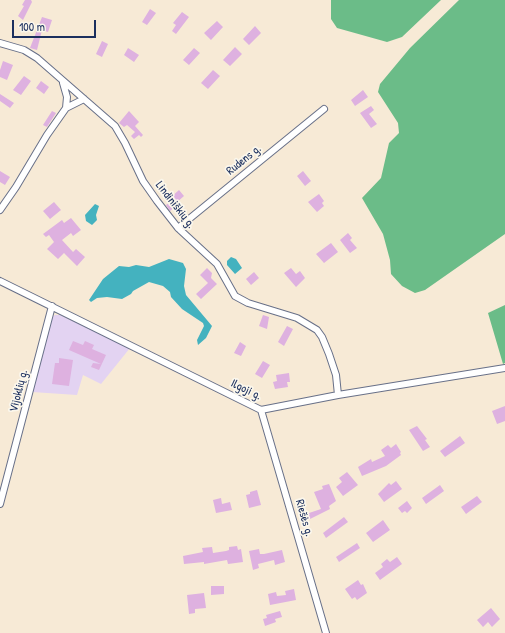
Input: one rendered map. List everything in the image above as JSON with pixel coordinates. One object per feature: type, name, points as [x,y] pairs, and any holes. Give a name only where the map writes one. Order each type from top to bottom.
[{"type":"street","name":"Lindiniškių g.","points":[[0,43],[24,50],[37,58],[115,126],[143,181],[178,228],[217,264],[232,292],[240,300],[297,318],[317,330],[322,337],[336,375],[338,395]]},
{"type":"street","points":[[63,82],[67,97],[66,108]]},
{"type":"street","points":[[0,210],[16,187],[47,135],[66,108],[84,99]]},
{"type":"street","name":"Rudens g.","points":[[178,228],[324,109]]},
{"type":"street","name":"Ilgoji g.","points":[[0,281],[261,410],[338,395],[505,368]]},
{"type":"street","name":"Vijoklių g.","points":[[0,504],[52,306]]},
{"type":"street","name":"Riešės g.","points":[[261,410],[326,633]]},
{"type":"shaded area","points":[[55,315],[60,315],[130,348],[101,384],[83,375],[77,395],[32,392],[51,318]]},
{"type":"green space","points":[[331,0],[441,0],[402,37],[387,42],[337,28],[331,19]]},
{"type":"green space","points":[[459,0],[505,0],[505,234],[425,290],[415,293],[402,286],[391,274],[390,260],[383,234],[362,198],[381,178],[389,143],[399,133],[398,123],[378,92],[380,84],[410,48]]},
{"type":"green space","points":[[505,305],[505,363],[503,364],[488,313]]},
{"type":"water","points":[[95,204],[99,206],[96,215],[97,220],[92,225],[86,221],[85,215]]},
{"type":"water","points":[[231,257],[236,259],[242,268],[235,274],[227,265],[227,261]]},
{"type":"water","points":[[169,259],[183,263],[186,269],[184,286],[186,295],[212,326],[206,338],[198,345],[197,340],[204,326],[203,323],[182,309],[171,297],[170,292],[163,286],[149,282],[122,299],[107,297],[97,298],[91,302],[89,300],[103,279],[119,266],[129,267],[136,265],[149,267]]},
{"type":"building","points":[[25,0],[31,0],[32,2],[23,20],[18,16],[24,6],[22,5]]},
{"type":"building","points":[[150,9],[156,13],[147,25],[142,22]]},
{"type":"building","points":[[182,12],[189,17],[176,34],[172,31],[176,25],[173,23]]},
{"type":"building","points":[[42,17],[52,20],[48,32],[42,30],[37,50],[30,48]]},
{"type":"building","points":[[217,21],[223,27],[211,40],[204,33]]},
{"type":"building","points":[[255,26],[261,33],[249,45],[243,39]]},
{"type":"building","points":[[102,41],[108,44],[102,57],[96,54]]},
{"type":"building","points":[[235,47],[242,54],[230,66],[223,60]]},
{"type":"building","points":[[128,48],[139,55],[134,62],[124,55]]},
{"type":"building","points":[[194,48],[200,53],[189,65],[183,60]]},
{"type":"building","points":[[3,61],[13,65],[7,80],[0,77],[0,70]]},
{"type":"building","points":[[213,70],[220,76],[208,89],[201,83]]},
{"type":"building","points":[[24,76],[31,81],[21,95],[13,90]]},
{"type":"building","points":[[41,81],[49,87],[44,94],[36,88]]},
{"type":"building","points":[[363,90],[368,97],[355,106],[351,100]]},
{"type":"building","points":[[0,94],[14,103],[10,108],[0,101]]},
{"type":"building","points":[[371,106],[374,110],[369,114],[377,124],[371,128],[360,113]]},
{"type":"building","points":[[52,111],[56,113],[47,127],[43,125]]},
{"type":"building","points":[[129,111],[139,122],[135,126],[143,135],[141,137],[139,135],[134,139],[131,136],[135,132],[127,125],[124,127],[119,123]]},
{"type":"building","points":[[0,171],[10,177],[5,185],[0,182]]},
{"type":"building","points":[[303,171],[311,181],[305,186],[297,176]]},
{"type":"building","points":[[179,190],[184,196],[170,211],[166,205],[172,201],[170,198]]},
{"type":"building","points":[[319,194],[324,201],[322,203],[324,206],[317,212],[308,202]]},
{"type":"building","points":[[54,202],[61,210],[50,219],[43,211]]},
{"type":"building","points":[[71,218],[81,230],[73,236],[71,233],[62,240],[73,252],[76,249],[85,257],[77,266],[64,253],[58,259],[47,249],[54,242],[49,235],[46,237],[43,234],[62,220],[64,223]]},
{"type":"building","points":[[348,233],[352,238],[350,240],[357,248],[350,253],[340,240]]},
{"type":"building","points":[[331,243],[338,252],[324,263],[316,254]]},
{"type":"building","points":[[207,268],[212,273],[211,278],[217,284],[201,299],[196,294],[208,283],[200,275]]},
{"type":"building","points":[[291,268],[296,274],[300,271],[305,278],[296,287],[284,273]]},
{"type":"building","points":[[254,272],[259,278],[251,285],[246,279]]},
{"type":"building","points":[[263,315],[269,317],[267,329],[259,326]]},
{"type":"building","points":[[287,326],[293,329],[284,346],[278,342]]},
{"type":"building","points":[[73,341],[83,345],[85,341],[94,345],[92,349],[106,355],[99,370],[91,367],[93,363],[101,364],[69,350]]},
{"type":"building","points":[[240,342],[246,346],[241,356],[234,353]]},
{"type":"building","points":[[59,358],[73,360],[69,386],[52,384],[55,363],[59,363]]},
{"type":"building","points":[[263,361],[270,365],[262,378],[255,374]]},
{"type":"building","points":[[289,373],[290,382],[287,382],[288,387],[275,389],[273,382],[277,381],[276,375]]},
{"type":"building","points":[[505,406],[505,421],[497,424],[492,411]]},
{"type":"building","points":[[417,426],[427,439],[425,440],[430,447],[423,451],[409,430]]},
{"type":"building","points":[[460,436],[465,443],[445,457],[440,451]]},
{"type":"building","points":[[396,444],[401,452],[401,455],[386,466],[362,476],[358,467],[371,459],[372,462],[385,456],[381,450],[388,445],[391,448]]},
{"type":"building","points":[[347,472],[358,485],[343,496],[336,487],[342,482],[339,478]]},
{"type":"building","points":[[396,481],[402,489],[384,502],[378,494],[389,483],[391,485]]},
{"type":"building","points":[[329,484],[336,501],[329,506],[330,509],[308,520],[306,514],[321,509],[314,492],[323,489],[322,486]]},
{"type":"building","points":[[440,485],[444,491],[426,504],[422,498]]},
{"type":"building","points":[[257,490],[261,505],[249,508],[246,495]]},
{"type":"building","points":[[477,496],[482,502],[466,514],[461,507]]},
{"type":"building","points":[[221,498],[222,504],[230,502],[232,510],[216,513],[213,500]]},
{"type":"building","points":[[407,501],[412,508],[407,513],[405,511],[402,513],[398,508]]},
{"type":"building","points":[[344,517],[348,522],[326,538],[323,533]]},
{"type":"building","points":[[383,520],[390,530],[373,542],[366,533]]},
{"type":"building","points":[[357,543],[360,548],[339,562],[336,557]]},
{"type":"building","points":[[237,546],[238,550],[241,549],[243,562],[228,564],[227,560],[204,564],[204,562],[184,564],[183,556],[203,552],[202,548],[212,547],[213,553],[226,551],[229,550],[229,547]]},
{"type":"building","points":[[259,549],[260,554],[282,550],[285,562],[275,565],[274,560],[258,564],[259,568],[253,570],[249,551]]},
{"type":"building","points":[[397,557],[402,564],[380,580],[375,573],[383,567],[381,564],[387,559],[390,562]]},
{"type":"building","points":[[358,580],[361,585],[363,584],[367,593],[357,600],[355,597],[352,599],[345,589]]},
{"type":"building","points":[[211,586],[224,586],[224,594],[211,595]]},
{"type":"building","points":[[294,589],[296,600],[270,605],[268,594],[276,592],[277,596],[286,595],[285,591]]},
{"type":"building","points":[[204,593],[206,608],[195,609],[195,613],[189,614],[187,595]]},
{"type":"building","points":[[491,608],[500,619],[492,627],[488,622],[483,627],[477,620]]},
{"type":"building","points":[[280,611],[282,617],[275,619],[276,622],[265,626],[263,619],[267,618],[266,615]]}]
